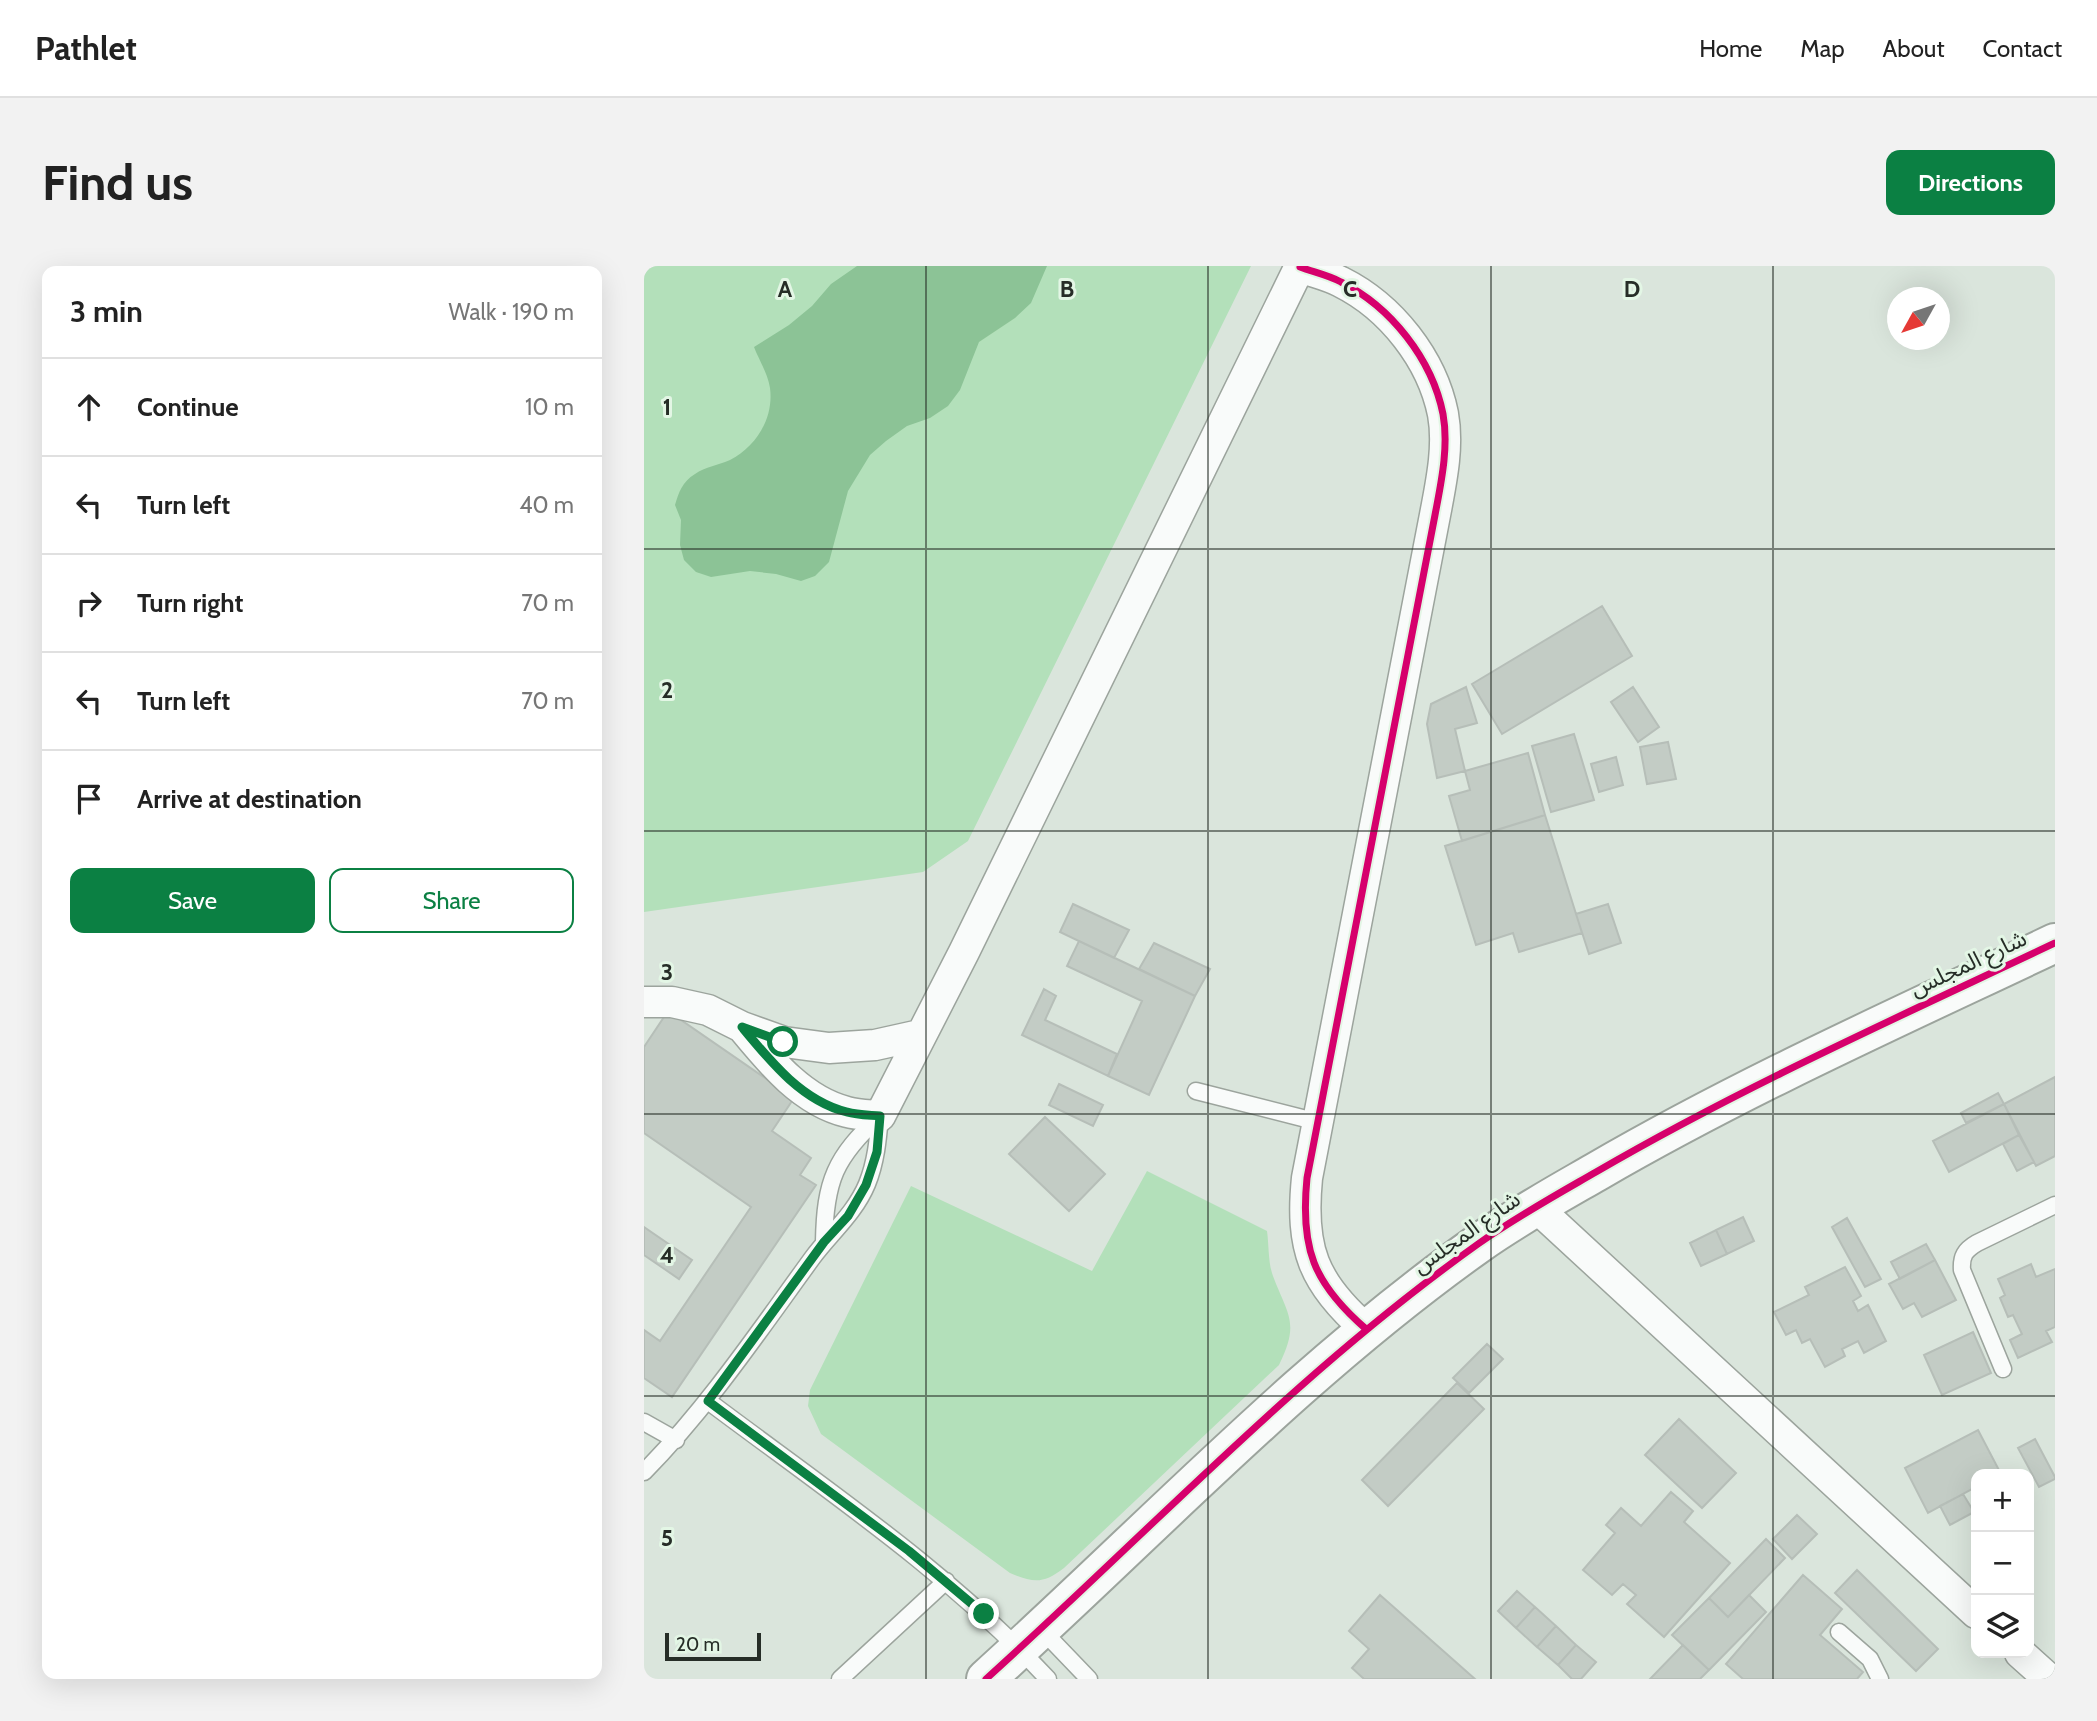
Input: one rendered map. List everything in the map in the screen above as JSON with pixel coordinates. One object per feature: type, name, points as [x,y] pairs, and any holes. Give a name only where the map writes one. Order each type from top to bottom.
[{"type":"street","points":[[742,1027],[786,1077],[812,1097],[846,1112],[880,1116],[964,952],[1300,267],[1340,282],[1377,306],[1406,337],[1430,371],[1443,415],[1444,465],[1307,1178],[1304,1212],[1308,1246],[1321,1279],[1340,1307],[1366,1329]]},
{"type":"street","name":"شارع المجلس","points":[[986,1679],[1252,1429],[1366,1329],[1481,1242],[1656,1137],[1778,1075],[2055,943]]},
{"type":"street","points":[[644,1002],[671,1002],[708,1010],[742,1027],[783,1042],[829,1048],[875,1045],[920,1035]]},
{"type":"street","points":[[1536,1207],[1971,1608]]},
{"type":"lane","points":[[1196,1091],[1318,1122]]},
{"type":"lane","points":[[824,1242],[824,1205],[834,1171],[854,1140],[880,1116]]},
{"type":"lane","points":[[644,1472],[676,1440],[708,1401],[824,1242],[848,1216],[866,1185],[877,1152],[880,1116]]},
{"type":"lane","points":[[2003,1370],[1962,1270],[1961,1260],[1966,1249],[2055,1205]]},
{"type":"lane","points":[[708,1401],[946,1581],[1089,1679]]},
{"type":"lane","points":[[644,1422],[676,1440]]},
{"type":"lane","points":[[840,1679],[946,1581]]},
{"type":"lane","points":[[1839,1632],[1870,1659],[1880,1679]]},
{"type":"lane","points":[[1030,1638],[1048,1679]]},
{"type":"shaded area","points":[[644,266],[1251,266],[968,841],[923,872],[644,912]]},
{"type":"shaded area","points":[[857,266],[1047,266],[1031,303],[1015,318],[979,342],[960,390],[948,406],[930,418],[907,426],[870,455],[848,491],[829,562],[815,576],[801,581],[750,571],[711,577],[696,572],[684,560],[680,545],[681,520],[675,505],[687,480],[739,454],[755,439],[766,421],[770,388],[754,347],[789,325],[812,306],[831,284]]},
{"type":"shaded area","points":[[1147,1171],[1267,1231],[1271,1271],[1290,1319],[1289,1339],[1279,1365],[1064,1568],[1044,1579],[1026,1579],[1010,1573],[821,1434],[808,1406],[810,1390],[911,1186],[1092,1271]]},
{"type":"building","points":[[1602,606],[1632,656],[1502,734],[1472,684]]},
{"type":"building","points":[[1466,687],[1477,723],[1455,729],[1465,771],[1437,778],[1427,724],[1431,704]]},
{"type":"building","points":[[1633,687],[1659,727],[1638,742],[1611,702]]},
{"type":"building","points":[[1574,734],[1594,800],[1551,812],[1532,746]]},
{"type":"building","points":[[1668,742],[1676,779],[1647,784],[1640,747]]},
{"type":"building","points":[[1528,753],[1545,815],[1462,841],[1449,796],[1470,790],[1465,771]]},
{"type":"building","points":[[1616,757],[1623,785],[1599,792],[1591,764]]},
{"type":"building","points":[[1545,815],[1582,933],[1519,952],[1513,933],[1476,945],[1445,846]]},
{"type":"building","points":[[1073,904],[1129,930],[1114,958],[1060,932]]},
{"type":"building","points":[[1608,904],[1621,943],[1589,954],[1576,914]]},
{"type":"building","points":[[1079,941],[1195,996],[1149,1095],[1108,1076],[1142,1001],[1067,966]]},
{"type":"building","points":[[1154,943],[1210,969],[1195,996],[1139,969]]},
{"type":"building","points":[[1044,989],[1056,996],[1045,1020],[1117,1054],[1108,1076],[1022,1035]]},
{"type":"building","points":[[668,1011],[794,1098],[772,1131],[811,1158],[800,1175],[816,1185],[672,1397],[644,1378],[644,1330],[660,1341],[751,1207],[644,1133],[644,1047]]},
{"type":"building","points":[[2055,1077],[2055,1156],[2036,1166],[2004,1104]]},
{"type":"building","points":[[1059,1084],[1103,1105],[1093,1126],[1049,1105]]},
{"type":"building","points":[[1998,1093],[2004,1104],[1966,1123],[1961,1113]]},
{"type":"building","points":[[2004,1104],[2019,1135],[1949,1172],[1933,1141]]},
{"type":"building","points":[[1045,1117],[1105,1174],[1069,1211],[1009,1154]]},
{"type":"building","points":[[2019,1135],[2034,1162],[2017,1171],[2003,1144]]},
{"type":"building","points":[[1743,1217],[1754,1241],[1727,1254],[1716,1230]]},
{"type":"building","points":[[1847,1218],[1881,1279],[1865,1287],[1832,1227]]},
{"type":"building","points":[[644,1227],[692,1260],[679,1279],[644,1255]]},
{"type":"building","points":[[1716,1230],[1727,1254],[1701,1266],[1690,1243]]},
{"type":"building","points":[[1926,1244],[1935,1260],[1900,1279],[1891,1262]]},
{"type":"building","points":[[1935,1260],[1956,1300],[1922,1317],[1914,1303],[1903,1309],[1889,1284]]},
{"type":"building","points":[[2031,1264],[2036,1277],[2055,1269],[2055,1327],[2046,1331],[2052,1342],[2018,1358],[2010,1340],[2022,1334],[2013,1315],[2008,1317],[2000,1298],[2005,1295],[1998,1279]]},
{"type":"building","points":[[1845,1267],[1861,1296],[1853,1301],[1858,1311],[1868,1305],[1886,1341],[1864,1353],[1858,1341],[1842,1349],[1845,1356],[1825,1367],[1810,1339],[1802,1343],[1796,1330],[1786,1335],[1774,1312],[1809,1295],[1805,1287]]},
{"type":"building","points":[[1973,1332],[1991,1373],[1942,1395],[1924,1355]]},
{"type":"building","points":[[1487,1344],[1503,1359],[1469,1393],[1453,1378]]},
{"type":"building","points":[[1457,1383],[1484,1409],[1388,1506],[1362,1480]]},
{"type":"building","points":[[1679,1419],[1736,1473],[1702,1508],[1645,1455]]},
{"type":"building","points":[[1978,1430],[1998,1469],[1971,1469],[1971,1490],[1928,1513],[1905,1468]]},
{"type":"building","points":[[2035,1439],[2055,1479],[2039,1487],[2034,1478],[2034,1469],[2029,1469],[2018,1448]]},
{"type":"building","points":[[1671,1492],[1693,1511],[1684,1522],[1730,1563],[1664,1637],[1627,1604],[1636,1595],[1623,1584],[1612,1595],[1583,1570],[1615,1533],[1606,1525],[1621,1508],[1641,1526]]},
{"type":"building","points":[[1963,1494],[1971,1507],[1971,1514],[1950,1525],[1940,1506]]},
{"type":"building","points":[[1797,1515],[1817,1534],[1792,1559],[1773,1539]]},
{"type":"building","points":[[1766,1539],[1785,1558],[1728,1617],[1709,1598]]},
{"type":"building","points":[[1857,1570],[1938,1649],[1916,1671],[1835,1593]]},
{"type":"building","points":[[1803,1575],[1842,1609],[1820,1635],[1863,1672],[1857,1679],[1743,1679],[1726,1664]]},
{"type":"building","points":[[1517,1591],[1535,1607],[1516,1628],[1498,1611]]},
{"type":"building","points":[[1380,1595],[1475,1679],[1364,1679],[1352,1668],[1369,1649],[1349,1631]]},
{"type":"building","points":[[1749,1595],[1766,1612],[1709,1670],[1672,1635],[1709,1598],[1728,1617]]},
{"type":"building","points":[[1535,1607],[1556,1626],[1537,1647],[1516,1628]]},
{"type":"building","points":[[1556,1626],[1576,1645],[1558,1665],[1537,1647]]},
{"type":"building","points":[[1576,1645],[1596,1662],[1581,1679],[1572,1679],[1558,1665]]},
{"type":"building","points":[[1683,1645],[1709,1670],[1700,1679],[1650,1679]]},
{"type":"cycle path","points":[[1300,267],[1341,282],[1376,305],[1392,320],[1407,337],[1429,374],[1438,394],[1445,427],[1440,490],[1307,1178],[1306,1225],[1314,1262],[1333,1296],[1366,1329]]},
{"type":"cycle path","points":[[986,1679],[1287,1399],[1412,1293],[1492,1234],[1566,1189],[1708,1110],[2055,943]]},
{"type":"route","points":[[783,1042],[742,1027],[786,1077],[812,1097],[846,1112],[880,1116],[877,1152],[866,1185],[848,1216],[824,1242],[708,1401],[909,1551],[984,1614]]}]
